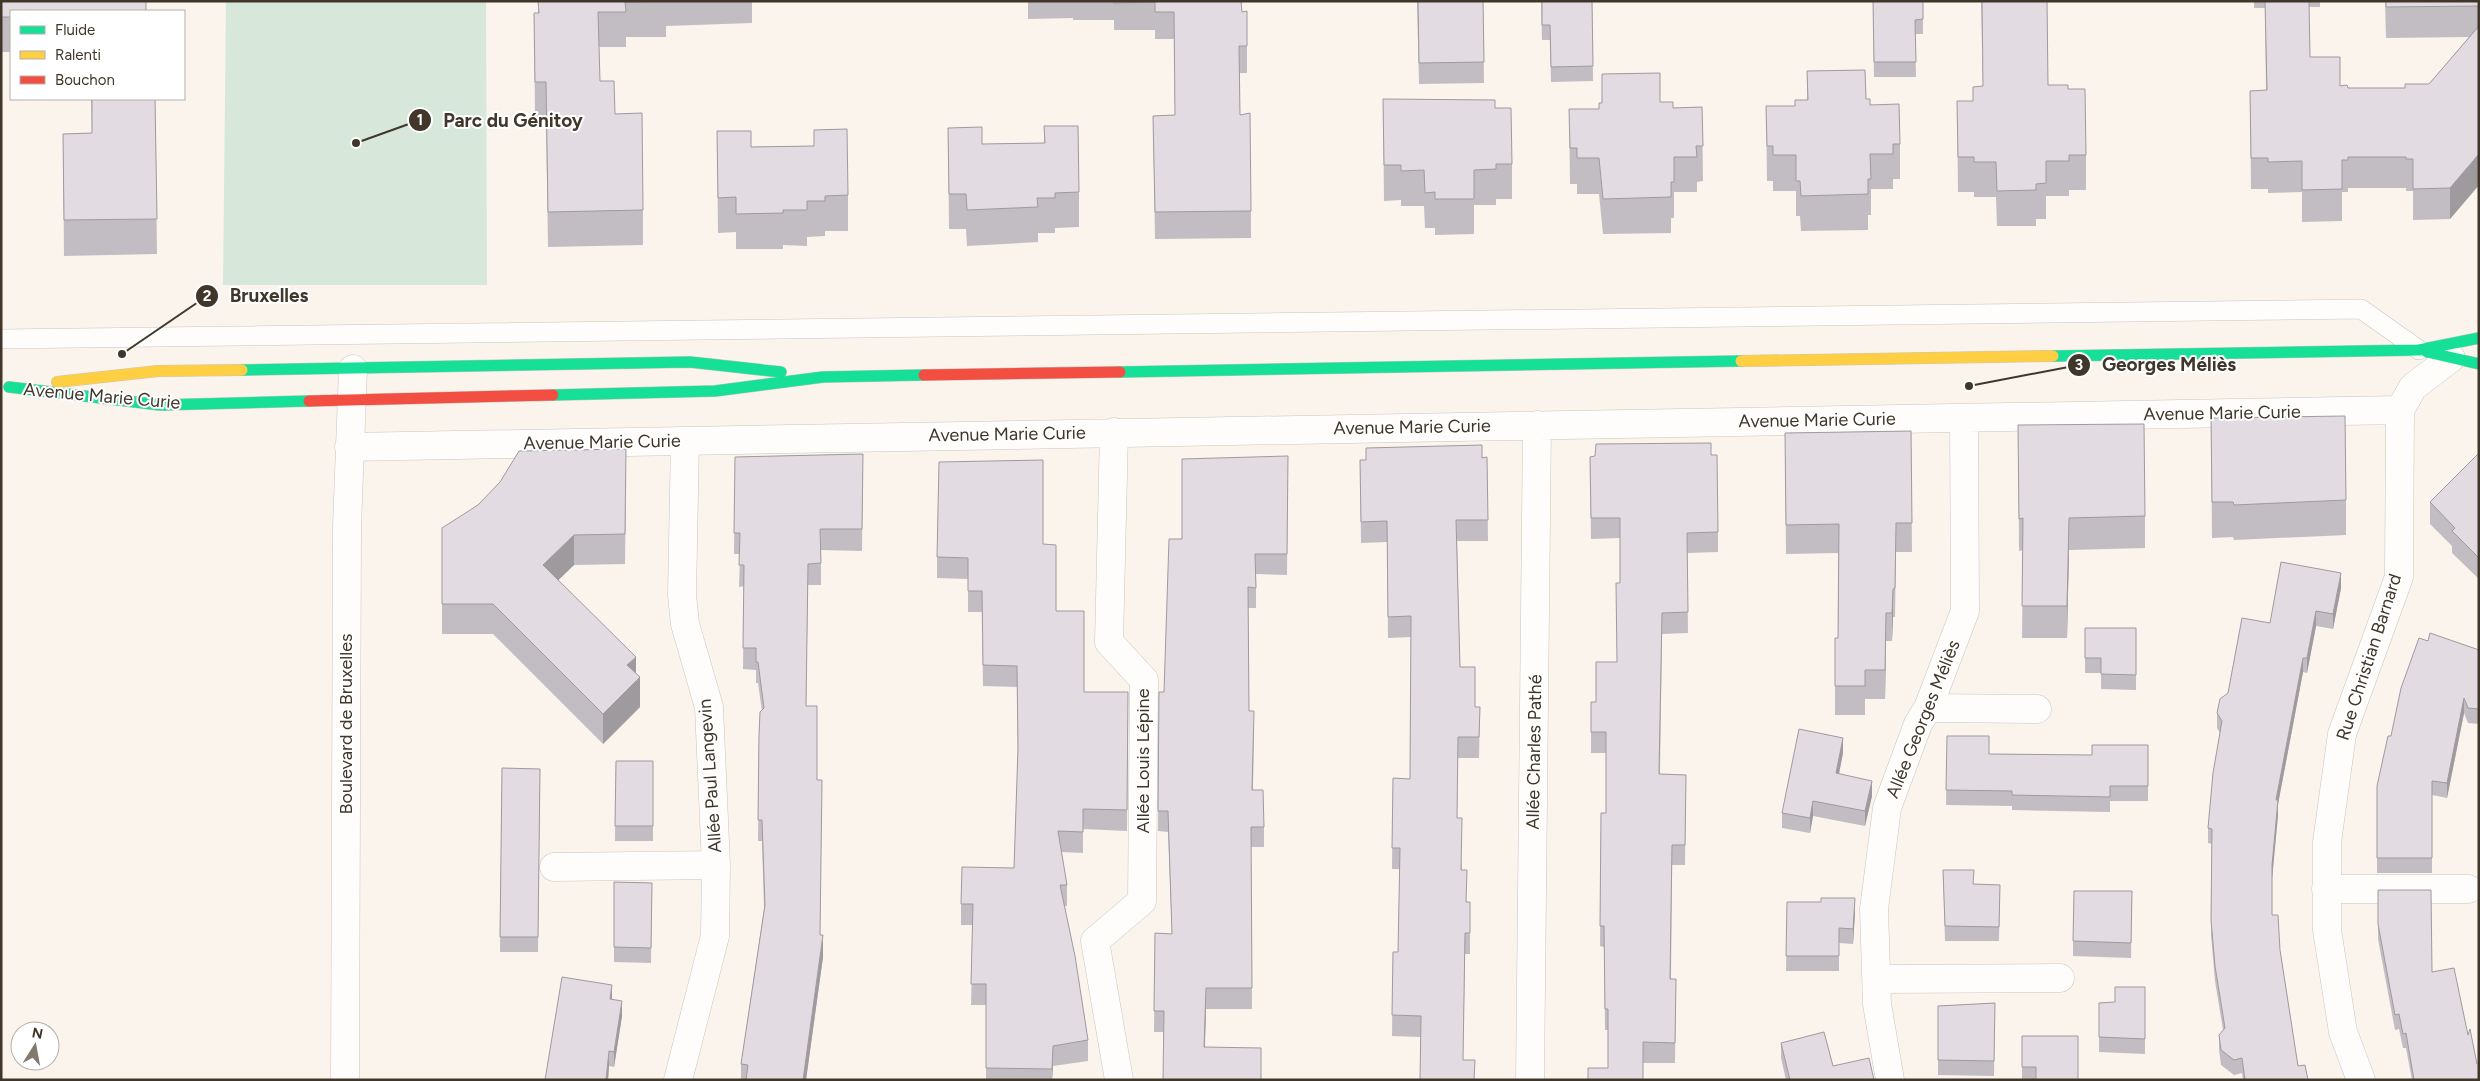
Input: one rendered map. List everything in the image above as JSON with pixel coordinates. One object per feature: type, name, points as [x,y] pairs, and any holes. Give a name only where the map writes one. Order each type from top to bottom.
[{"type":"main road","name":"Avenue Marie Curie","points":[[5,387],[160,405],[715,390],[824,377],[2419,350],[2479,338]]},
{"type":"main road","name":"Avenue Marie Curie","points":[[2419,350],[2479,364]]},
{"type":"main road","name":"Avenue Marie Curie","points":[[5,387],[158,370],[353,369],[690,362],[824,377]]},
{"type":"street","points":[[2400,410],[2413,387],[2451,358]]},
{"type":"street","name":"Boulevard de Bruxelles","points":[[345,1080],[347,526],[353,369]]},
{"type":"street","name":"Avenue Marie Curie","points":[[350,446],[2400,410]]},
{"type":"street","name":"Rue Christian Barnard","points":[[2361,1080],[2343,1032],[2328,930],[2326,889],[2327,842],[2342,734],[2399,577],[2400,410]]},
{"type":"street","name":"Allée Georges Méliès","points":[[1890,1080],[1878,1004],[1874,910],[1887,808],[1918,724],[1928,708],[1966,611],[1964,418]]},
{"type":"street","name":"Allée Charles Pathé","points":[[1530,1080],[1537,425]]},
{"type":"street","name":"Allée Louis Lépine","points":[[1114,432],[1109,642],[1144,680],[1142,901],[1095,941],[1119,1080]]},
{"type":"street","name":"Allée Paul Langevin","points":[[678,1080],[715,936],[716,865],[709,707],[685,624],[682,594],[685,440]]},
{"type":"street","points":[[1928,708],[2037,709]]},
{"type":"street","points":[[554,867],[716,865]]},
{"type":"street","points":[[2326,889],[2468,889]]},
{"type":"street","points":[[1877,979],[2060,978]]},
{"type":"lane","points":[[1,339],[2361,309],[2419,350]]},
{"type":"lane","points":[[353,335],[353,369]]},
{"type":"green space","points":[[226,1],[486,1],[487,285],[223,285]]},
{"type":"building","points":[[1,1],[146,1],[146,10],[10,10],[10,17],[1,17]]},
{"type":"building","points":[[538,1],[666,1],[625,2],[626,12],[598,12],[600,81],[614,81],[615,114],[642,113],[643,210],[548,212],[546,82],[535,82],[534,13],[539,13]]},
{"type":"building","points":[[1114,1],[1241,1],[1242,12],[1247,11],[1247,46],[1239,46],[1240,115],[1250,113],[1251,211],[1155,212],[1153,116],[1175,115],[1174,12],[1155,12],[1155,2],[1114,3]]},
{"type":"building","points":[[1418,1],[1483,1],[1484,62],[1419,63]]},
{"type":"building","points":[[1542,1],[1592,1],[1593,66],[1551,67],[1550,25],[1542,25]]},
{"type":"building","points":[[1873,1],[1923,1],[1923,19],[1915,20],[1916,62],[1874,62]]},
{"type":"building","points":[[1982,1],[2047,1],[2048,85],[2068,85],[2068,89],[2085,89],[2086,155],[2069,155],[2069,161],[2046,161],[2046,183],[2036,184],[2036,190],[1997,191],[1996,162],[1974,162],[1974,157],[1958,157],[1957,101],[1973,101],[1973,87],[1983,86]]},
{"type":"building","points":[[2265,1],[2309,1],[2310,57],[2340,57],[2340,86],[2347,85],[2348,88],[2405,88],[2405,84],[2429,84],[2479,26],[2479,154],[2450,188],[2413,189],[2413,159],[2406,159],[2406,157],[2348,157],[2348,160],[2342,160],[2342,189],[2302,190],[2302,161],[2268,162],[2268,158],[2251,158],[2250,91],[2267,90]]},
{"type":"building","points":[[2386,1],[2479,1],[2479,6],[2386,7]]},
{"type":"building","points":[[1865,70],[1866,99],[1870,99],[1870,105],[1899,104],[1900,144],[1893,144],[1893,154],[1870,154],[1871,179],[1868,179],[1868,194],[1801,196],[1800,181],[1796,181],[1796,155],[1773,155],[1773,146],[1767,146],[1766,106],[1795,106],[1795,100],[1808,100],[1807,71]]},
{"type":"building","points":[[1660,73],[1660,102],[1673,102],[1673,108],[1702,107],[1703,146],[1696,146],[1697,157],[1674,157],[1674,182],[1671,182],[1671,197],[1603,199],[1599,158],[1577,158],[1577,148],[1570,148],[1569,109],[1599,109],[1599,103],[1602,103],[1602,74]]},
{"type":"building","points":[[1383,99],[1495,100],[1495,108],[1511,108],[1512,164],[1496,164],[1496,169],[1474,170],[1474,199],[1435,199],[1435,192],[1425,193],[1424,170],[1401,171],[1401,165],[1384,165]]},
{"type":"building","points":[[92,100],[155,100],[157,219],[64,220],[63,134],[92,133]]},
{"type":"building","points":[[1044,126],[1078,126],[1079,192],[1055,193],[1055,198],[1037,198],[1038,207],[967,210],[966,194],[949,194],[948,128],[982,127],[982,144],[1045,143]]},
{"type":"building","points":[[847,129],[848,195],[825,196],[825,201],[807,201],[807,210],[783,210],[783,213],[736,214],[736,197],[718,198],[717,131],[751,131],[751,147],[814,146],[814,130]]},
{"type":"building","points":[[2345,416],[2346,500],[2234,505],[2233,502],[2212,502],[2211,418]]},
{"type":"building","points":[[2144,424],[2145,516],[2069,518],[2067,606],[2022,606],[2023,518],[2019,519],[2018,425]]},
{"type":"building","points":[[1911,431],[1912,523],[1896,523],[1895,588],[1893,589],[1892,613],[1886,613],[1885,670],[1865,670],[1865,686],[1835,686],[1835,638],[1838,638],[1839,524],[1786,525],[1785,433]]},
{"type":"building","points":[[1711,443],[1711,455],[1717,455],[1718,532],[1687,533],[1688,612],[1662,613],[1659,774],[1686,775],[1685,845],[1672,845],[1670,979],[1676,979],[1675,1043],[1643,1042],[1643,1080],[1588,1080],[1588,1068],[1608,1068],[1608,1009],[1605,1009],[1604,926],[1600,926],[1601,813],[1606,813],[1606,732],[1591,732],[1591,702],[1596,702],[1596,662],[1617,662],[1616,583],[1620,583],[1620,518],[1591,518],[1590,457],[1595,456],[1596,444]]},
{"type":"building","points":[[1482,445],[1482,458],[1487,457],[1488,520],[1456,520],[1460,667],[1475,667],[1475,707],[1480,707],[1479,737],[1458,737],[1457,818],[1462,818],[1461,870],[1467,870],[1466,902],[1470,902],[1470,933],[1465,933],[1463,1060],[1475,1060],[1474,1080],[1420,1080],[1421,1016],[1392,1015],[1393,952],[1398,952],[1400,848],[1392,848],[1393,778],[1410,779],[1411,616],[1388,617],[1387,521],[1361,522],[1360,460],[1366,460],[1366,448]]},
{"type":"building","points":[[626,449],[625,534],[574,535],[543,565],[636,657],[627,665],[640,677],[603,714],[493,604],[442,604],[442,528],[478,505],[500,482],[519,451]]},
{"type":"building","points":[[2479,453],[2479,558],[2452,531],[2455,528],[2430,502]]},
{"type":"building","points":[[863,454],[862,529],[820,529],[821,563],[808,564],[806,706],[817,706],[817,780],[822,780],[820,935],[823,935],[803,1080],[746,1080],[748,1065],[741,1064],[765,905],[762,820],[758,820],[760,712],[764,708],[758,662],[756,662],[756,648],[743,648],[744,565],[739,565],[740,533],[734,533],[735,457]]},
{"type":"building","points":[[1288,456],[1287,554],[1255,554],[1256,588],[1248,587],[1249,711],[1254,711],[1252,790],[1263,790],[1264,827],[1251,827],[1252,988],[1206,988],[1204,1047],[1261,1048],[1261,1080],[1163,1080],[1164,1011],[1154,1011],[1155,933],[1172,934],[1168,811],[1158,811],[1159,692],[1164,692],[1169,539],[1182,539],[1182,459]]},
{"type":"building","points":[[1043,460],[1043,544],[1056,545],[1056,611],[1084,611],[1084,692],[1128,692],[1127,810],[1083,809],[1083,832],[1058,831],[1067,885],[1060,885],[1075,956],[1088,1040],[1053,1046],[1052,1069],[986,1068],[986,984],[971,984],[973,904],[961,904],[962,867],[1014,868],[1018,748],[1017,666],[983,665],[982,591],[968,591],[968,558],[937,557],[939,462]]},
{"type":"building","points":[[2281,562],[2341,573],[2333,614],[2316,611],[2307,658],[2303,658],[2276,800],[2278,800],[2272,865],[2272,915],[2278,915],[2280,950],[2298,1066],[2305,1065],[2308,1080],[2245,1080],[2242,1058],[2234,1060],[2221,1050],[2219,1035],[2225,1028],[2215,966],[2211,920],[2212,829],[2208,828],[2213,773],[2222,721],[2217,713],[2220,699],[2228,693],[2242,618],[2270,623]]},
{"type":"building","points":[[2085,628],[2136,628],[2136,675],[2101,674],[2101,658],[2085,658]]},
{"type":"building","points":[[2430,633],[2479,650],[2479,709],[2468,708],[2464,698],[2447,783],[2432,781],[2432,858],[2377,858],[2377,786],[2388,736],[2391,736],[2401,688],[2419,638],[2428,641]]},
{"type":"building","points":[[1799,729],[1843,738],[1836,773],[1872,781],[1865,811],[1813,801],[1810,818],[1782,813]]},
{"type":"building","points":[[1947,736],[1989,736],[1989,754],[2092,755],[2092,745],[2148,745],[2148,786],[2110,786],[2110,797],[2012,795],[2012,791],[1946,790]]},
{"type":"building","points":[[616,761],[653,761],[653,826],[615,826]]},
{"type":"building","points":[[502,768],[540,769],[538,937],[500,937]]},
{"type":"building","points":[[1943,870],[1974,870],[1973,884],[2000,885],[1999,927],[1945,926]]},
{"type":"building","points":[[614,882],[652,883],[651,948],[614,947]]},
{"type":"building","points":[[2378,890],[2431,890],[2432,972],[2454,968],[2468,1035],[2470,1029],[2477,1064],[2479,1064],[2479,1080],[2414,1080],[2406,1033],[2403,1034],[2399,1014],[2395,1015],[2378,924]]},
{"type":"building","points":[[2074,891],[2132,891],[2131,943],[2073,941]]},
{"type":"building","points":[[1821,898],[1855,898],[1853,929],[1839,928],[1839,956],[1786,956],[1787,902],[1821,902]]},
{"type":"building","points":[[562,977],[612,985],[610,999],[622,1001],[614,1052],[609,1051],[606,1080],[545,1080]]},
{"type":"building","points":[[2115,987],[2145,987],[2145,1039],[2099,1037],[2099,1003],[2115,1002]]},
{"type":"building","points":[[1995,1003],[1994,1061],[1938,1060],[1938,1006]]},
{"type":"building","points":[[1824,1032],[1833,1066],[1869,1058],[1874,1080],[1790,1080],[1781,1043]]},
{"type":"building","points":[[2022,1036],[2078,1036],[2078,1080],[2036,1080],[2036,1067],[2022,1067]]},
{"type":"traffic: fast","points":[[2053,356],[2419,350],[2479,338]]},
{"type":"traffic: fast","points":[[2427,352],[2479,364]]},
{"type":"traffic: fast","points":[[1120,372],[1741,361]]},
{"type":"traffic: fast","points":[[242,370],[690,362],[781,372]]},
{"type":"traffic: fast","points":[[553,395],[715,391],[823,377],[924,375]]},
{"type":"traffic: fast","points":[[9,387],[160,405],[309,401]]},
{"type":"traffic: slow","points":[[1741,361],[2053,356]]},
{"type":"traffic: slow","points":[[57,382],[158,371],[242,370]]},
{"type":"traffic: jam","points":[[924,375],[1120,372]]},
{"type":"traffic: jam","points":[[309,401],[553,395]]},
{"type":"place","name":"Parc du Génitoy","points":[[356,143]]},
{"type":"place","name":"Bruxelles","points":[[122,354]]},
{"type":"place","name":"Georges Méliès","points":[[1969,386]]}]
